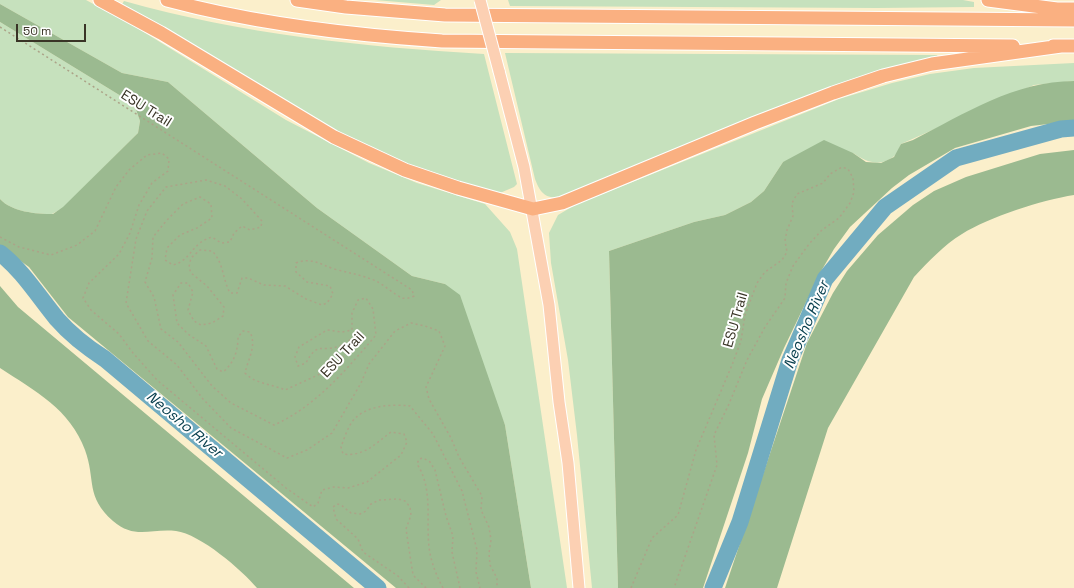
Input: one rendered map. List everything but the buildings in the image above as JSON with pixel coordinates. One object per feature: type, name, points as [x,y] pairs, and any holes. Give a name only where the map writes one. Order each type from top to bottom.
[{"type":"highway","points":[[100,0],[161,33],[334,137],[405,170],[458,188],[533,209],[562,202],[833,92],[883,76],[932,64],[1068,46]]},
{"type":"highway","points":[[167,0],[199,9],[295,25],[383,37],[442,41],[1068,46]]},
{"type":"highway","points":[[297,0],[346,7],[446,15],[1074,20]]},
{"type":"highway","points":[[988,0],[1057,9],[1074,9]]},
{"type":"main road","points":[[480,0],[533,209],[549,305],[559,402],[568,463],[579,588]]},
{"type":"path","name":"ESU Trail","points":[[0,27],[412,290],[414,296],[410,298],[402,298],[391,290],[357,273],[334,269],[320,263],[305,260],[296,263],[296,272],[307,282],[330,286],[333,294],[327,303],[322,305],[306,299],[285,286],[264,285],[248,278],[242,278],[237,293],[230,292],[226,284],[219,258],[212,251],[200,250],[191,258],[189,267],[191,273],[219,299],[224,307],[223,316],[212,323],[201,325],[194,321],[188,310],[193,292],[188,284],[181,284],[173,295],[177,323],[188,334],[206,346],[217,369],[223,372],[231,365],[238,346],[238,337],[243,332],[250,332],[253,339],[252,350],[245,373],[257,382],[276,386],[285,390],[318,375],[353,349],[361,339],[359,336],[333,348],[321,347],[311,354],[306,363],[298,366],[295,357],[298,348],[327,330],[342,332],[352,330],[352,313],[358,300],[366,298],[373,309],[376,335],[358,356],[313,400],[290,418],[274,425],[231,403],[212,386],[178,342],[161,329],[154,297],[145,282],[152,258],[153,237],[183,204],[200,197],[211,204],[212,218],[197,228],[180,235],[167,248],[165,260],[173,265],[182,263],[201,240],[212,237],[221,243],[230,242],[234,233],[242,226],[250,230],[261,227],[262,221],[242,199],[225,186],[206,180],[166,187],[147,211],[136,239],[126,303],[148,341],[177,365],[203,399],[231,428],[287,458],[307,450],[332,433],[361,383],[369,364],[395,331],[411,323],[439,331],[445,346],[426,387],[429,399],[452,438],[459,457],[482,496],[481,510],[489,527],[491,540],[489,553],[490,565],[497,578],[497,588]]},
{"type":"path","points":[[0,237],[19,247],[51,255],[77,246],[95,231],[116,187],[129,170],[147,155],[162,153],[169,159],[168,171],[152,183],[139,205],[130,233],[119,254],[89,283],[84,298],[91,310],[119,334],[133,353],[157,380],[286,488],[313,507],[318,503],[322,490],[334,487],[348,488],[367,482],[401,455],[408,442],[404,434],[391,432],[369,450],[354,455],[343,454],[340,447],[352,421],[362,413],[374,409],[394,404],[410,406],[433,434],[462,491],[477,550],[476,572],[480,588]]},
{"type":"path","name":"ESU Trail","points":[[631,588],[652,538],[678,515],[696,450],[741,341],[745,315],[756,283],[765,272],[782,260],[787,252],[785,241],[787,230],[793,216],[792,203],[797,194],[823,183],[830,174],[842,167],[848,169],[853,178],[854,192],[850,203],[839,218],[822,230],[809,244],[792,266],[786,284],[785,298],[765,327],[747,360],[714,436],[717,465],[674,588]]},
{"type":"path","points":[[443,588],[435,575],[429,548],[426,489],[423,473],[417,464],[419,459],[423,458],[430,462],[435,470],[446,516],[453,536],[452,552],[460,588]]},
{"type":"path","points":[[409,588],[398,576],[363,552],[358,539],[336,519],[333,507],[337,504],[341,505],[351,513],[360,514],[366,511],[371,504],[379,500],[398,499],[405,501],[410,507],[412,515],[406,529],[413,575],[426,588]]},
{"type":"green space","points":[[0,0],[86,0],[134,26],[286,120],[369,163],[417,183],[485,204],[510,232],[517,249],[567,588],[531,588],[505,425],[445,284],[412,276],[317,208],[168,82],[122,73],[0,4]]},
{"type":"green space","points":[[375,0],[441,0],[434,5]]},
{"type":"green space","points":[[508,0],[963,0],[974,2],[974,7],[877,8],[510,6]]},
{"type":"green space","points":[[124,1],[213,22],[302,37],[348,43],[484,54],[517,184],[514,187],[500,193],[438,177],[345,138],[121,6]]},
{"type":"green space","points":[[0,4],[122,73],[168,82],[317,208],[412,276],[445,284],[460,295],[505,425],[531,588],[396,588],[68,317],[29,267],[0,246],[0,199],[11,207],[32,213],[53,214],[63,207],[138,133],[140,121],[134,104],[0,22]]},
{"type":"green space","points":[[0,22],[134,104],[140,121],[138,133],[63,208],[52,214],[24,211],[11,207],[0,199]]},
{"type":"green space","points":[[505,53],[937,55],[939,59],[562,198],[548,196],[542,192],[535,179]]},
{"type":"green space","points":[[1074,63],[1074,81],[1034,85],[901,144],[896,155],[888,160],[877,163],[867,161],[853,153],[783,162],[764,191],[751,202],[725,215],[694,222],[609,251],[618,588],[592,588],[568,360],[551,263],[549,233],[558,215],[575,205],[839,99],[892,83],[930,74],[974,68]]},
{"type":"green space","points":[[1074,81],[1074,121],[1031,126],[955,148],[909,175],[892,188],[850,227],[834,249],[820,273],[784,348],[762,399],[748,453],[703,588],[618,588],[609,251],[694,222],[725,215],[751,202],[764,191],[783,162],[824,140],[853,153],[866,162],[881,163],[894,157],[901,144],[913,140],[990,101],[1011,93],[1052,82]]},
{"type":"green space","points":[[1074,150],[1074,195],[1061,197],[1016,210],[986,221],[955,238],[931,259],[914,277],[828,428],[777,588],[725,588],[807,343],[833,293],[847,271],[878,235],[913,205],[934,191],[966,177],[1040,154]]},
{"type":"green space","points":[[0,286],[18,307],[354,588],[257,588],[220,554],[197,539],[176,531],[167,530],[136,532],[121,527],[113,521],[98,504],[85,450],[70,423],[50,402],[0,368]]},
{"type":"waterway","name":"Neosho River","points":[[713,588],[740,522],[790,360],[825,279],[885,207],[956,158],[1061,129],[1074,128]]},
{"type":"waterway","name":"Neosho River","points":[[0,253],[16,268],[62,325],[73,335],[105,359],[378,588]]}]
